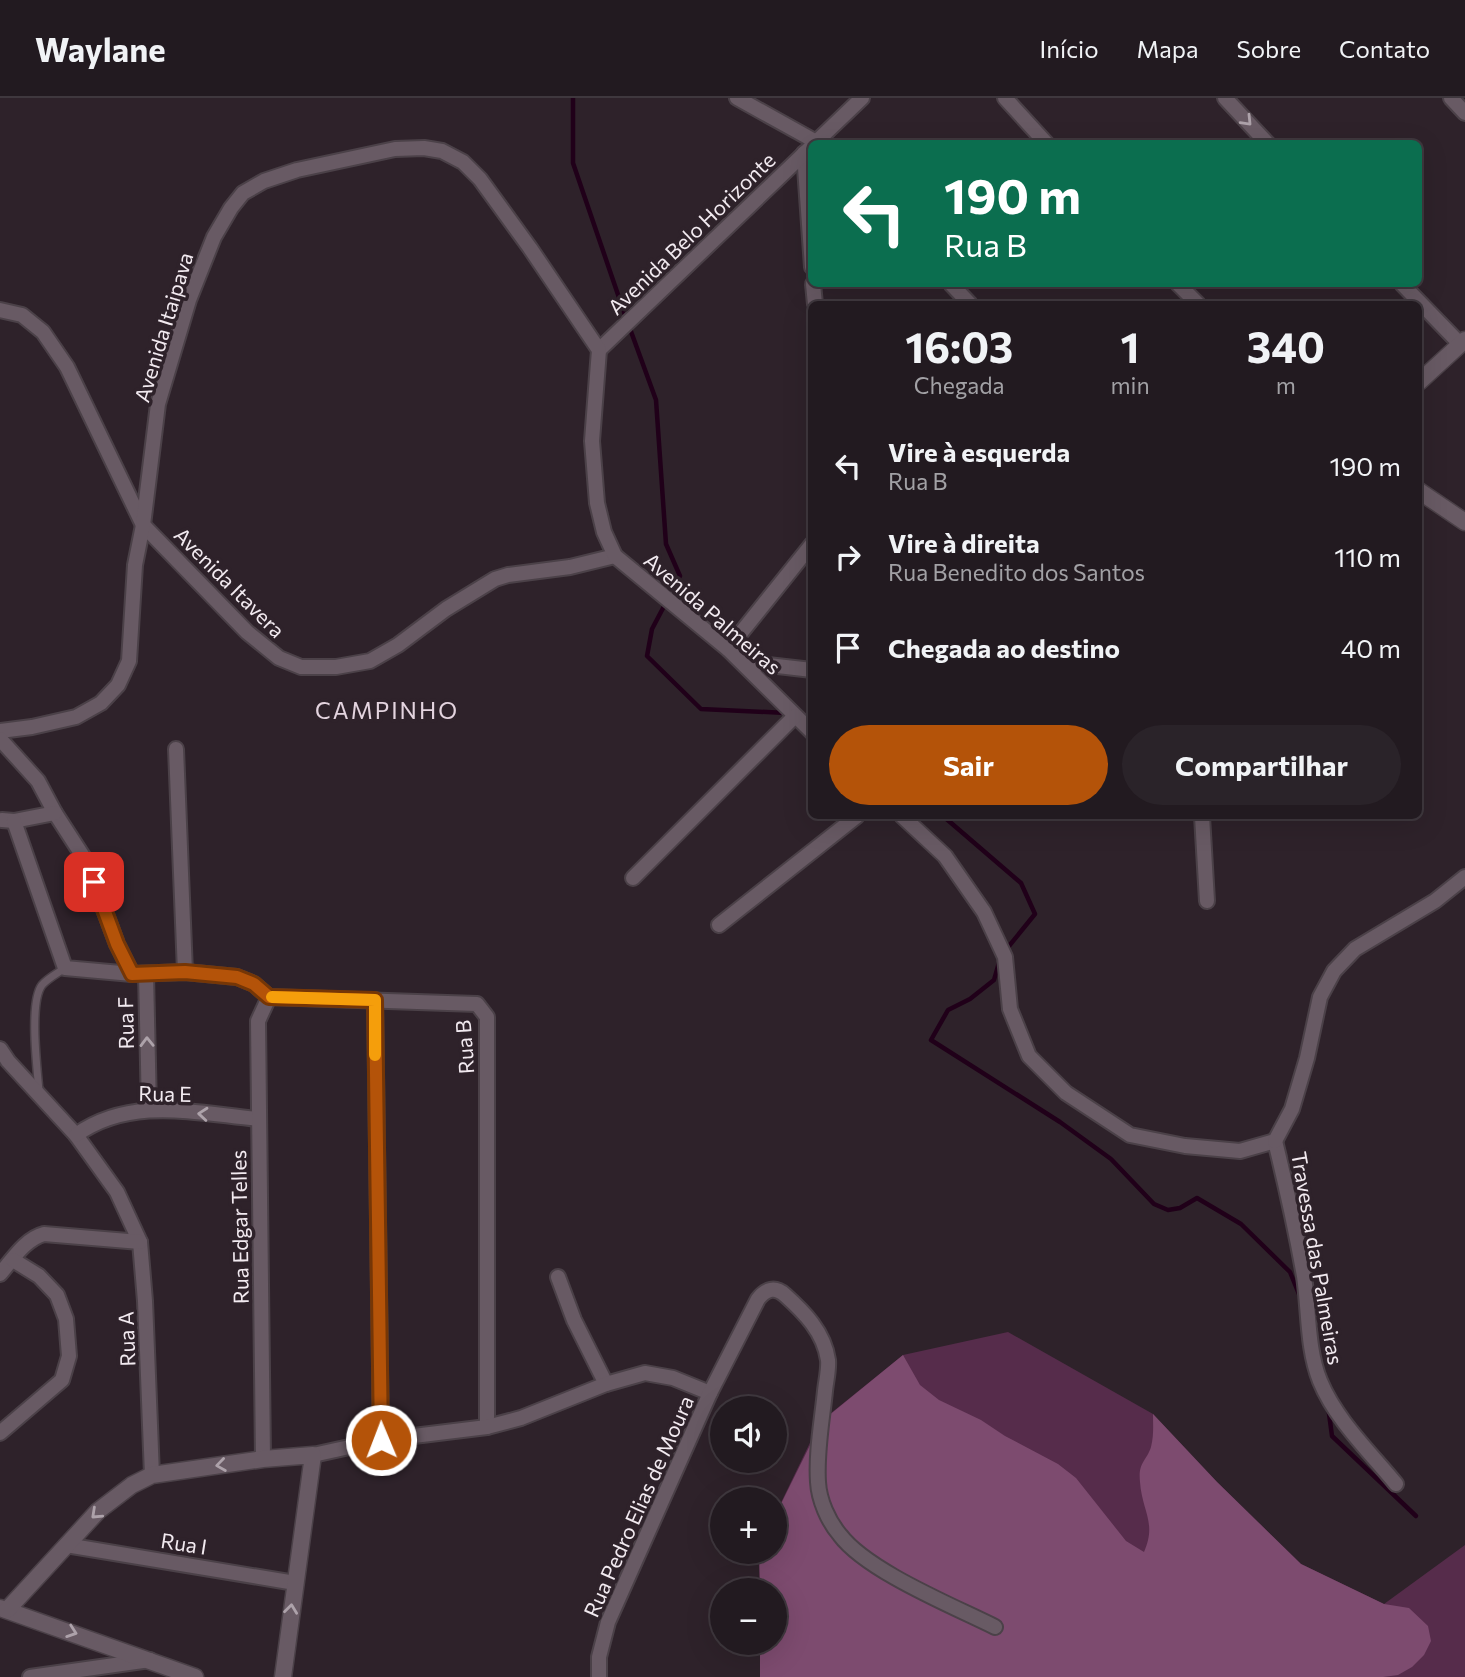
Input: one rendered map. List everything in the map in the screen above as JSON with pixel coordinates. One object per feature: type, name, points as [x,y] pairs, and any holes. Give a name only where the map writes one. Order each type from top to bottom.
[{"type":"street","points":[[737,98],[808,141]]},
{"type":"street","name":"Avenida Belo Horizonte","points":[[819,140],[862,98]]},
{"type":"street","points":[[1004,98],[1043,140]]},
{"type":"street","points":[[1225,98],[1264,140]]},
{"type":"street","points":[[1451,98],[1465,113]]},
{"type":"street","name":"Avenida Itaipava","points":[[0,731],[76,717],[101,703],[118,685],[129,661],[135,565],[143,525],[158,404],[188,300],[214,236],[243,193],[264,181],[297,170],[395,149],[424,148],[442,151],[463,162],[480,179],[599,350]]},
{"type":"street","name":"Avenida Belo Horizonte","points":[[599,350],[808,151]]},
{"type":"street","points":[[954,287],[968,301]]},
{"type":"street","points":[[1181,287],[1195,301]]},
{"type":"street","points":[[1405,287],[1420,301]]},
{"type":"street","points":[[1422,303],[1463,342],[1422,380]]},
{"type":"street","name":"Avenida Itavera","points":[[0,310],[22,315],[43,332],[61,358],[143,525],[247,632],[279,658],[301,667],[336,667],[370,661],[495,579],[570,567],[615,556]]},
{"type":"street","points":[[599,350],[592,441],[597,503],[604,532],[615,556]]},
{"type":"street","points":[[1422,493],[1465,522]]},
{"type":"street","points":[[728,649],[808,549]]},
{"type":"street","name":"Avenida Palmeiras","points":[[615,556],[728,649],[808,728]]},
{"type":"street","points":[[742,662],[808,670]]},
{"type":"street","points":[[633,878],[794,716]]},
{"type":"street","points":[[0,739],[38,781],[86,861],[117,944],[139,974],[185,972],[237,977],[254,984],[269,997]]},
{"type":"street","points":[[176,749],[185,972]]},
{"type":"street","points":[[55,813],[8,821],[65,968]]},
{"type":"street","points":[[719,925],[853,819]]},
{"type":"street","points":[[905,819],[945,856],[984,912],[1005,957],[1010,1009],[1029,1056],[1066,1093],[1130,1135],[1185,1146],[1240,1151],[1275,1141],[1293,1109],[1320,997],[1334,971],[1355,949],[1435,901],[1465,877]]},
{"type":"street","points":[[1202,819],[1207,901]]},
{"type":"street","name":"Rua F","points":[[65,968],[139,974],[149,1109]]},
{"type":"street","name":"Rua B","points":[[269,997],[477,1004],[487,1017],[487,1427]]},
{"type":"street","name":"Rua Edgar Telles","points":[[263,1459],[258,1021],[269,997]]},
{"type":"street","points":[[375,1000],[381,1440]]},
{"type":"street","name":"Rua A","points":[[0,1049],[76,1135],[117,1192],[140,1241],[152,1475]]},
{"type":"street","name":"Rua E","points":[[76,1135],[109,1117],[149,1109],[258,1119]]},
{"type":"street","name":"Travessa das Palmeiras","points":[[1275,1141],[1304,1278],[1319,1379],[1329,1400],[1344,1421],[1396,1484]]},
{"type":"street","points":[[0,1274],[34,1237],[44,1234],[140,1241]]},
{"type":"street","points":[[0,1433],[62,1380],[69,1356],[66,1319],[57,1295],[38,1276],[13,1260]]},
{"type":"street","points":[[558,1277],[578,1329],[606,1384]]},
{"type":"street","name":"Rua Pedro Elias de Moura","points":[[599,1677],[599,1657],[608,1622],[710,1393],[758,1298],[771,1289],[779,1290],[807,1314],[822,1340],[828,1360],[818,1453],[818,1483],[825,1509],[840,1536],[859,1553],[898,1579],[995,1627]]},
{"type":"street","name":"Rua Pedro Elias de Moura","points":[[152,1475],[263,1459],[313,1455],[381,1440],[487,1427],[521,1418],[606,1384],[645,1373],[673,1378],[710,1393]]},
{"type":"street","points":[[283,1677],[313,1455]]},
{"type":"street","points":[[152,1475],[132,1485],[98,1511],[4,1609],[195,1677]]},
{"type":"street","name":"Rua I","points":[[66,1545],[295,1583]]},
{"type":"street","points":[[30,1677],[152,1660]]},
{"type":"lane","points":[[40,1096],[35,1030],[36,999],[41,986],[65,968]]},
{"type":"shaded area","points":[[1008,1332],[1153,1414],[1217,1482],[1301,1564],[1384,1604],[1465,1545],[1465,1677],[760,1677],[760,1655],[787,1655],[787,1578],[760,1578],[759,1564],[787,1564],[787,1490],[820,1422],[903,1355]]},
{"type":"shaded area","points":[[903,1355],[920,1385],[939,1400],[981,1420],[1058,1464],[1076,1478],[1126,1541],[1144,1552],[1148,1542],[1149,1525],[1140,1475],[1141,1466],[1151,1447],[1153,1414],[1217,1482],[1301,1564],[1384,1604],[1409,1608],[1428,1626],[1431,1641],[1424,1655],[1412,1667],[1398,1675],[1383,1677],[760,1677],[760,1655],[787,1655],[787,1578],[760,1578],[759,1564],[787,1564],[787,1492],[822,1421]]},
{"type":"waterway","points":[[573,98],[573,163],[626,318]]},
{"type":"waterway","points":[[629,326],[656,400],[666,544],[680,576],[652,629],[647,656],[701,709],[786,713]]},
{"type":"waterway","points":[[946,819],[1021,883],[1035,914],[1005,951]]},
{"type":"waterway","points":[[1000,959],[994,980],[970,999],[948,1010],[931,1040],[1060,1122],[1111,1159],[1154,1204],[1168,1210],[1180,1208],[1197,1198],[1241,1224],[1290,1272],[1301,1299]]},
{"type":"waterway","points":[[1328,1406],[1332,1436],[1416,1516]]},
{"type":"slow traffic","points":[[272,997],[375,1000],[375,1055]]},
{"type":"district","name":"CAMPINHO","points":[[387,710]]},
{"type":"route","points":[[94,882],[117,944],[132,974],[185,972],[237,977],[254,984],[269,997],[375,1000],[381,1440]]}]
